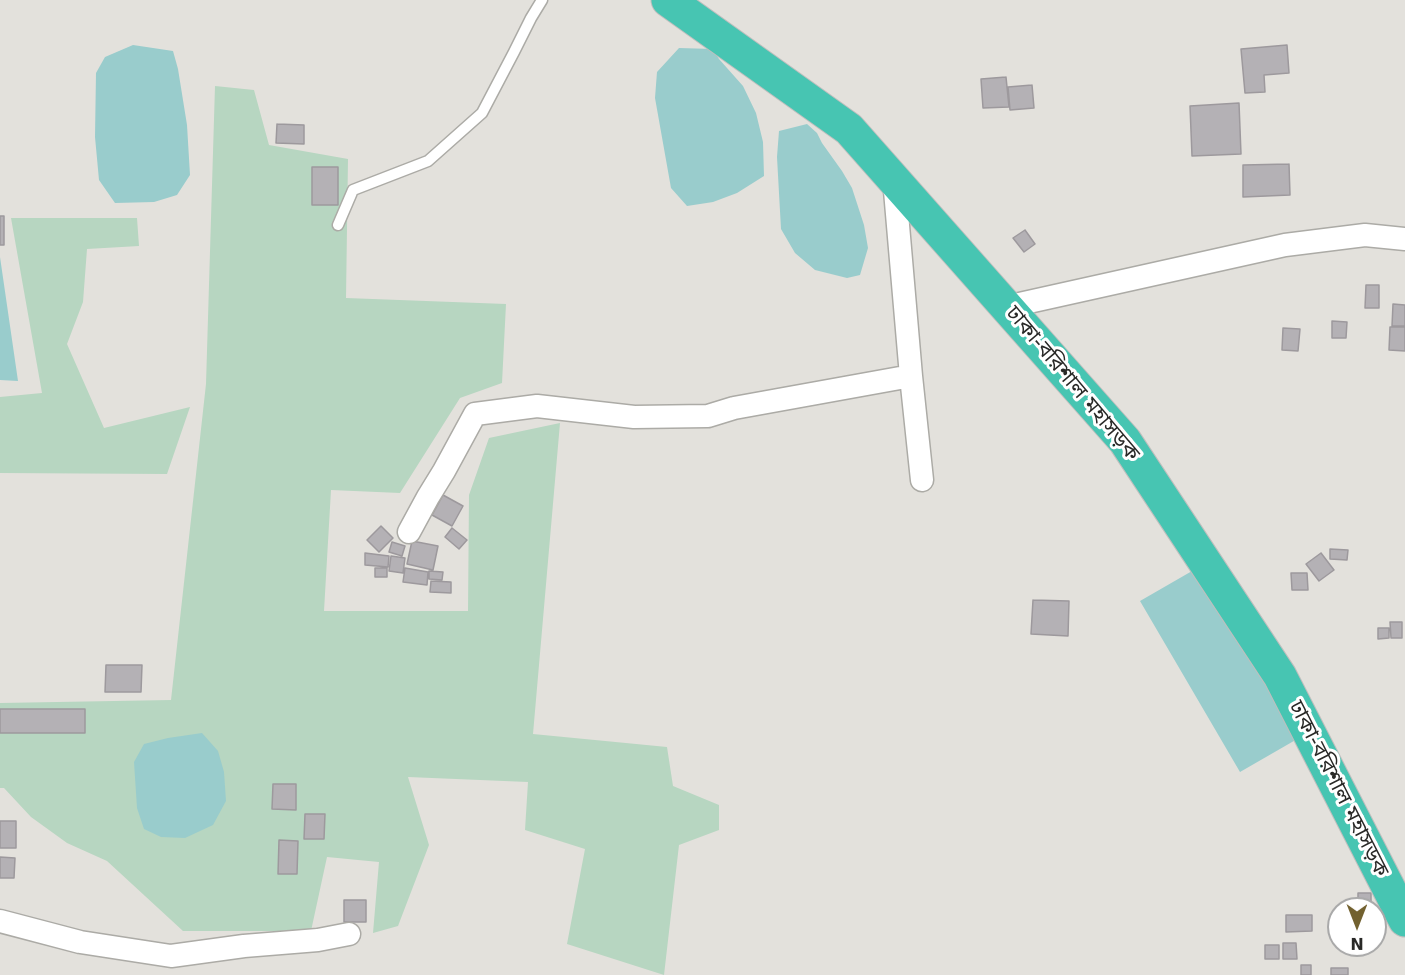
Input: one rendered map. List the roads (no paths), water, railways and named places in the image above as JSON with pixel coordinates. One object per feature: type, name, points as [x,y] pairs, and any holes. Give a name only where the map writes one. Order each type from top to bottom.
[{"type":"highway","name":"ঢাকা-বরিশাল মহাসড়ক","points":[[668,0],[849,129],[1125,441],[1280,676],[1405,920]]},
{"type":"street","points":[[888,174],[895,180],[910,376],[922,480]]},
{"type":"street","points":[[1006,307],[1285,244],[1365,235],[1405,239]]},
{"type":"street","points":[[409,532],[475,414],[537,406],[634,417],[708,416],[734,408],[910,376]]},
{"type":"street","points":[[0,921],[80,942],[171,956],[244,946],[318,940],[349,934]]},
{"type":"lane","points":[[338,225],[353,190],[428,161],[482,113],[542,0]]},
{"type":"water","points":[[133,45],[173,51],[187,125],[190,175],[177,195],[154,202],[115,203],[99,180],[95,137],[96,73],[105,57]]},
{"type":"water","points":[[679,48],[713,49],[743,86],[756,113],[763,142],[764,176],[737,193],[713,202],[687,206],[671,188],[655,98],[657,72]]},
{"type":"water","points":[[807,124],[817,133],[852,188],[864,225],[868,248],[860,275],[847,278],[815,270],[795,253],[781,229],[777,157],[779,131]]},
{"type":"water","points":[[0,257],[18,381],[0,380]]},
{"type":"water","points":[[1199,567],[1299,738],[1240,772],[1140,601]]},
{"type":"water","points":[[202,733],[218,751],[224,772],[226,801],[213,825],[185,838],[161,837],[144,829],[137,808],[134,762],[144,744]]}]
